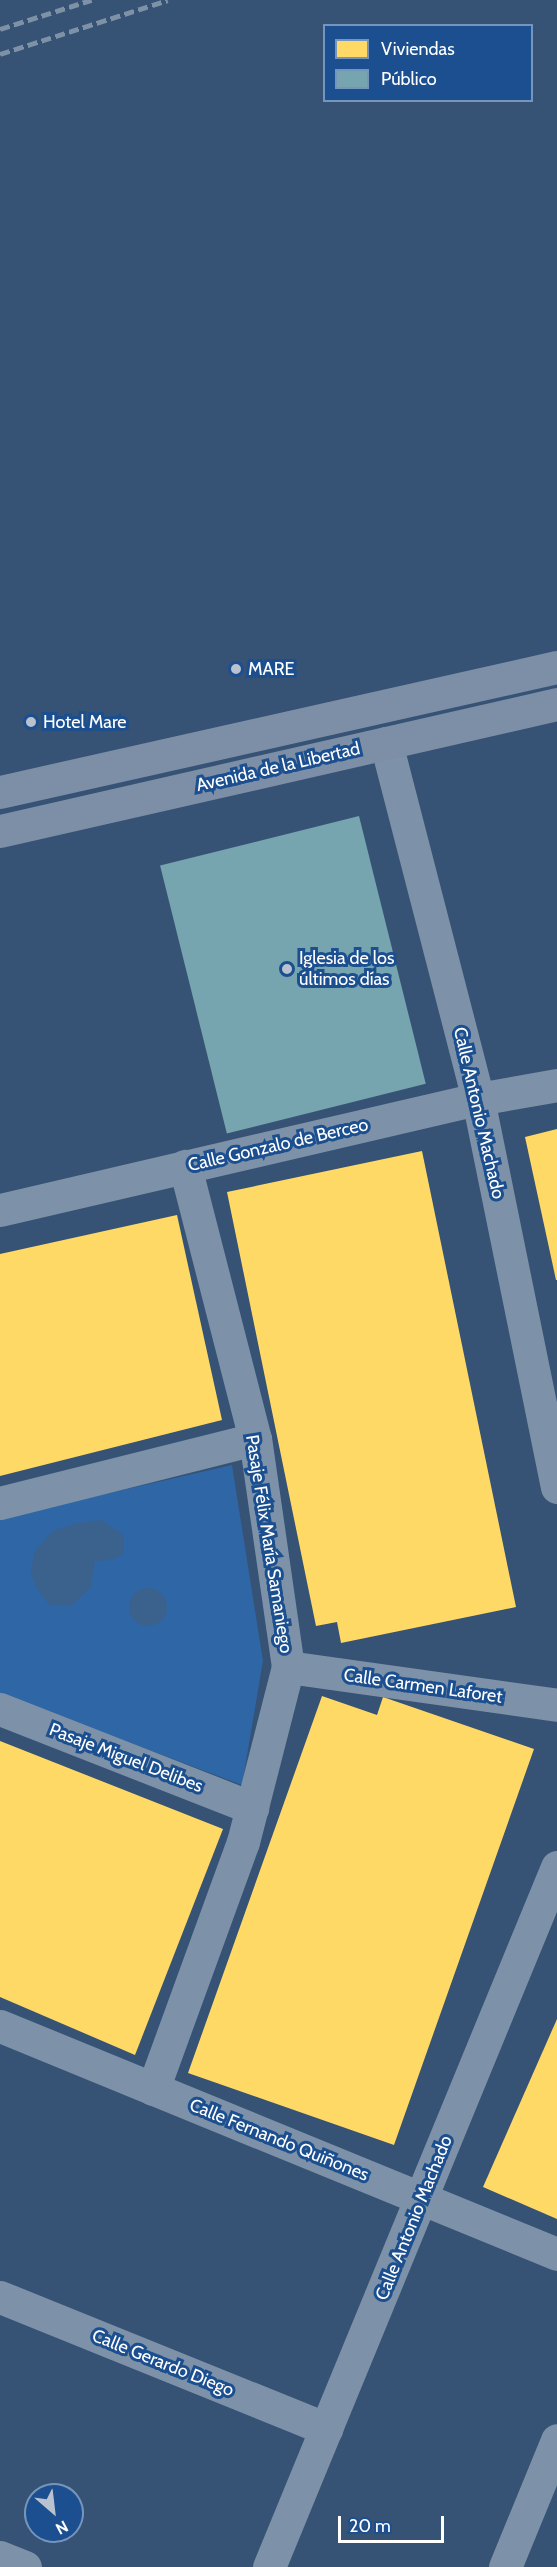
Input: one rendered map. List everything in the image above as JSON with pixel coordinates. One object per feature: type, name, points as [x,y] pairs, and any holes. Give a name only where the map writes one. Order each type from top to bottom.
[{"type":"main road","name":"Avenida de la Libertad","points":[[0,792],[557,667]]},
{"type":"main road","name":"Avenida de la Libertad","points":[[0,831],[557,705]]},
{"type":"street","name":"Calle Antonio Machado","points":[[386,743],[478,1099],[557,1487]]},
{"type":"street","name":"Calle Gonzalo de Berceo","points":[[0,1210],[478,1099],[557,1085]]},
{"type":"street","name":"Pasaje Félix María Samaniego","points":[[153,2089],[243,1842],[288,1667],[255,1439],[185,1166]]},
{"type":"street","points":[[0,1503],[255,1439]]},
{"type":"street","name":"Calle Carmen Laforet","points":[[288,1667],[557,1705]]},
{"type":"street","name":"Pasaje Miguel Delibes","points":[[0,1708],[252,1808]]},
{"type":"street","name":"Calle Antonio Machado","points":[[269,2567],[557,1867]]},
{"type":"street","name":"Calle Fernando Quiñones","points":[[0,2026],[557,2254]]},
{"type":"street","name":"Calle Gerardo Diego","points":[[0,2297],[326,2429]]},
{"type":"street","points":[[505,2567],[557,2440]]},
{"type":"street","points":[[0,2557],[25,2567]]},
{"type":"shaded area","points":[[232,1465],[263,1661],[242,1785],[0,1694],[0,1518]]},
{"type":"shaded area","points":[[101,1520],[123,1535],[124,1553],[112,1560],[95,1561],[91,1588],[71,1606],[51,1606],[38,1591],[31,1574],[34,1552],[53,1531],[78,1523]]},
{"type":"shaded area","points":[[148,1588],[162,1593],[167,1607],[162,1621],[148,1626],[134,1621],[129,1607],[134,1593]]},
{"type":"building: Viviendas","points":[[557,1129],[557,1280],[556,1280],[525,1137]]},
{"type":"building: Viviendas","points":[[422,1151],[516,1607],[341,1643],[337,1622],[316,1626],[227,1192]]},
{"type":"building: Viviendas","points":[[177,1215],[222,1420],[0,1476],[0,1254]]},
{"type":"building: Viviendas","points":[[322,1696],[377,1715],[383,1697],[534,1749],[394,2145],[188,2073]]},
{"type":"building: Viviendas","points":[[0,1741],[223,1829],[135,2055],[0,1997]]},
{"type":"building: Viviendas","points":[[557,2019],[557,2219],[483,2187]]},
{"type":"building: Público","name":"Iglesia de los últimos días","points":[[359,816],[426,1084],[227,1133],[160,866]]},
{"type":"railway","points":[[0,29],[91,0]]},
{"type":"railway","points":[[0,54],[168,0]]},
{"type":"place","name":"MARE","points":[[236,669]]},
{"type":"place","name":"Hotel Mare","points":[[31,722]]},
{"type":"place","name":"Iglesia de los últimos días","points":[[287,969]]}]
